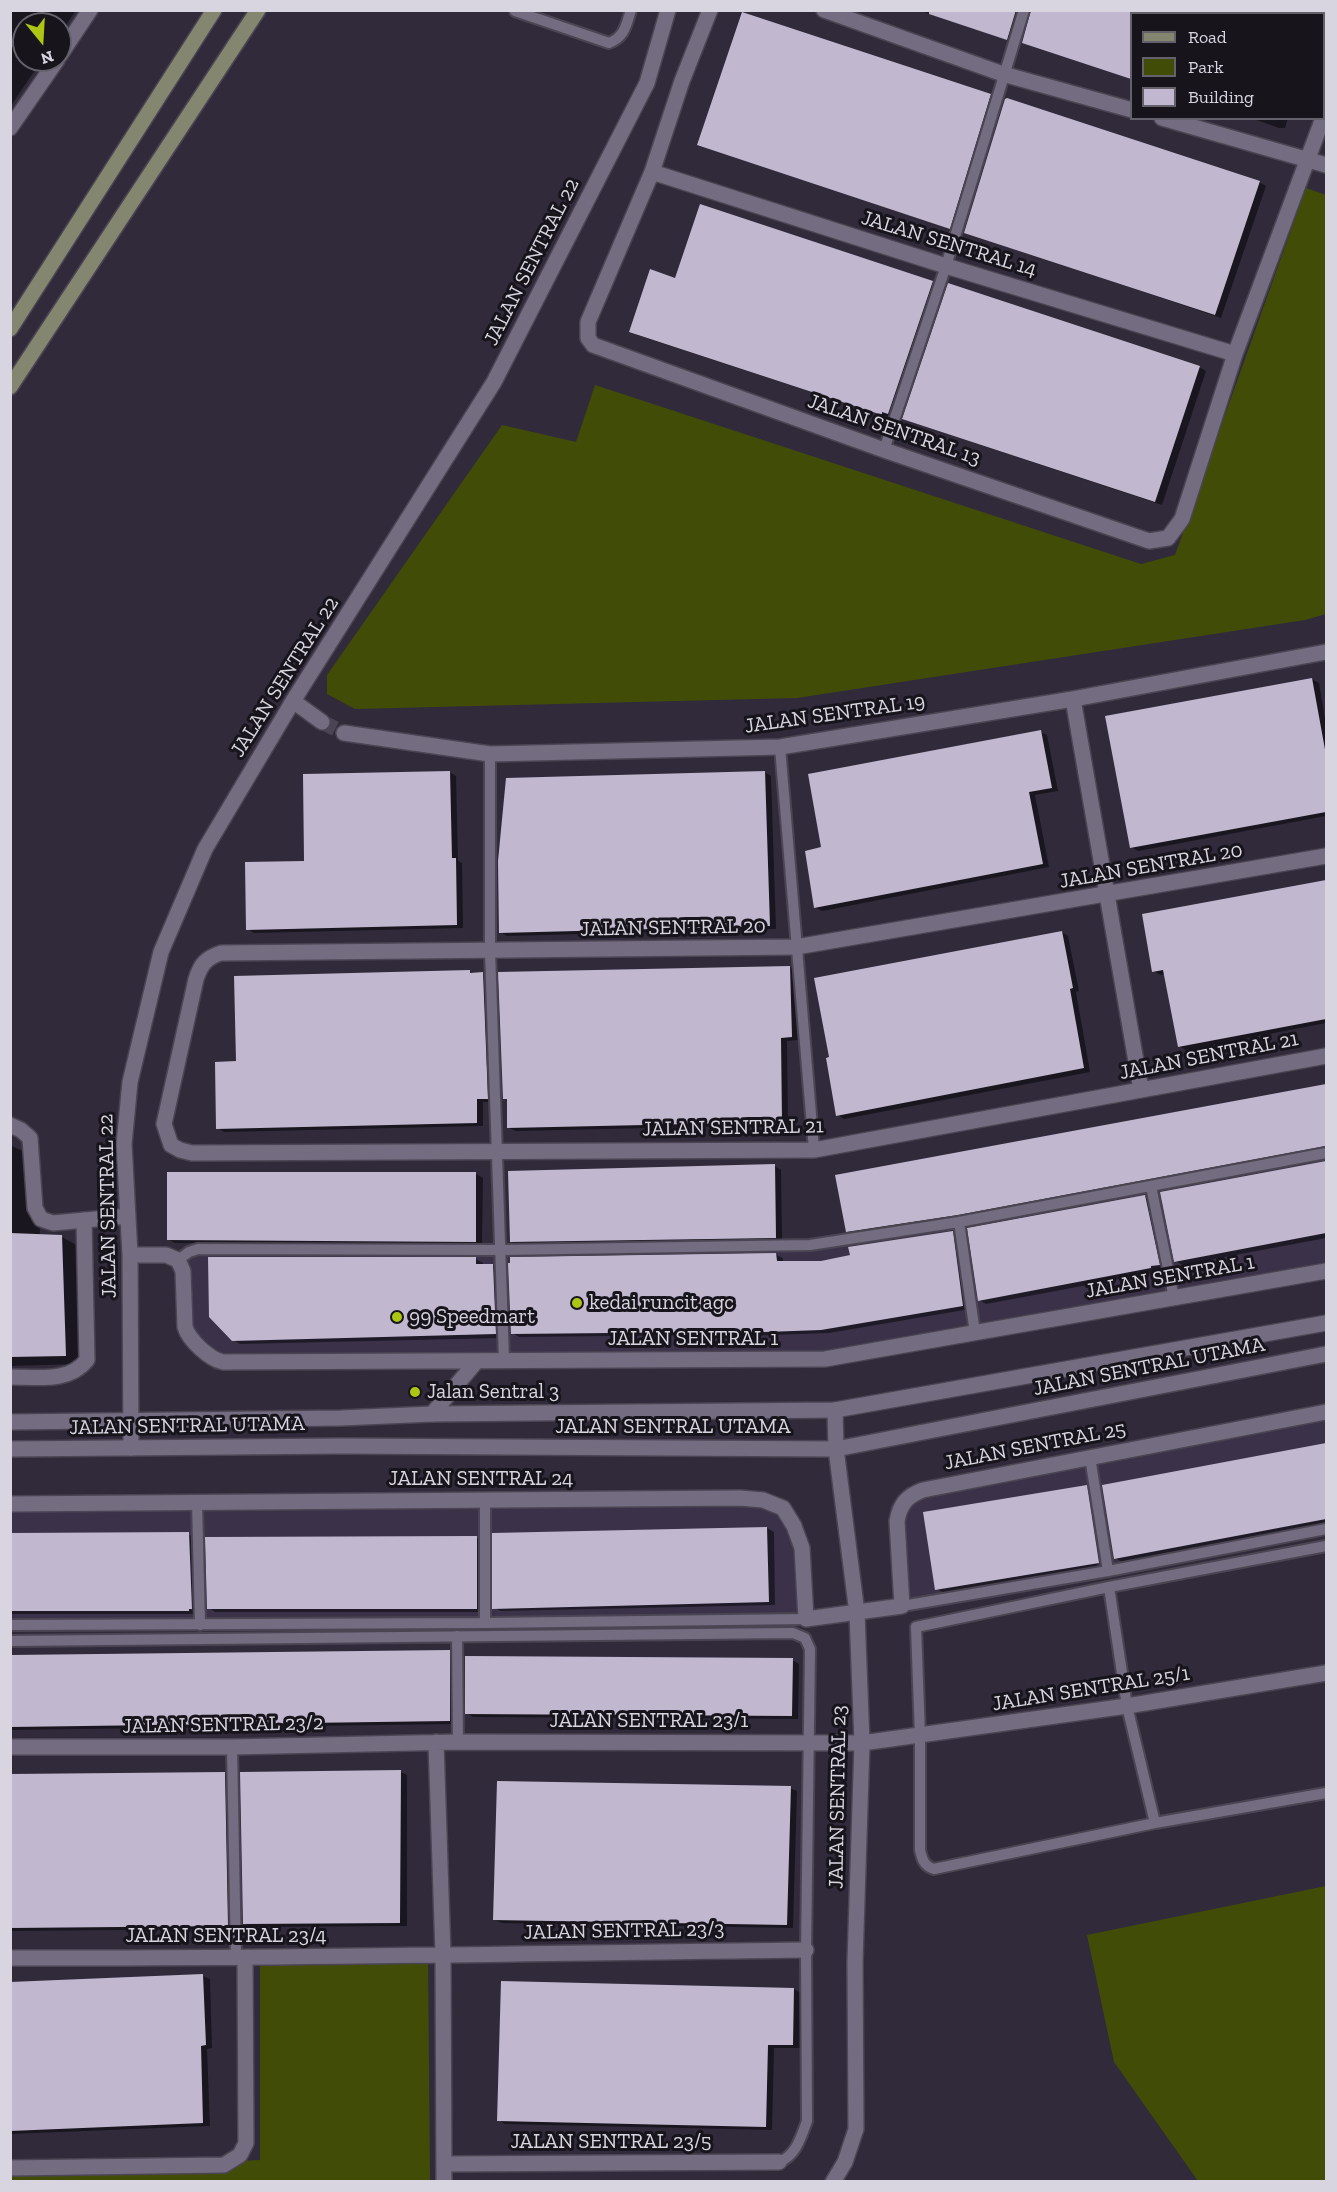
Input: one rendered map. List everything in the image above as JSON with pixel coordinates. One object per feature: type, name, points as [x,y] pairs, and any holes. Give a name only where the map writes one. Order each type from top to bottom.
[{"type":"main road","points":[[10,329],[214,10]]},
{"type":"main road","points":[[10,387],[258,10]]},
{"type":"street","points":[[72,37],[90,10]]},
{"type":"street","name":"JALAN SENTRAL 22","points":[[131,1448],[130,1255],[124,1144],[130,1082],[161,952],[205,849],[293,701],[495,382],[647,82],[668,10]]},
{"type":"street","points":[[652,172],[682,81],[710,10]]},
{"type":"street","points":[[824,10],[1003,74],[1130,110]]},
{"type":"street","points":[[10,128],[49,72]]},
{"type":"street","points":[[1169,120],[1326,165]]},
{"type":"street","points":[[1235,354],[1322,120]]},
{"type":"street","name":"JALAN SENTRAL 14","points":[[652,172],[946,266],[1235,354]]},
{"type":"street","name":"JALAN SENTRAL 13","points":[[652,172],[588,322],[588,338],[593,345],[884,450],[1149,540],[1168,538],[1182,519],[1235,354]]},
{"type":"street","name":"JALAN SENTRAL 19","points":[[344,733],[490,754],[780,747],[1072,699],[1326,652]]},
{"type":"street","points":[[1072,699],[1141,1090]]},
{"type":"street","points":[[293,701],[322,722]]},
{"type":"street","name":"JALAN SENTRAL 20","points":[[171,1145],[164,1124],[196,979],[200,967],[208,958],[221,953],[796,947],[1326,856]]},
{"type":"street","name":"JALAN SENTRAL 21","points":[[171,1145],[192,1153],[814,1150],[1326,1056]]},
{"type":"street","points":[[10,1125],[21,1130],[30,1138],[37,1214],[46,1222],[128,1216]]},
{"type":"street","points":[[10,1377],[67,1375],[80,1369],[87,1360],[84,1220]]},
{"type":"street","points":[[130,1255],[166,1255],[178,1260]]},
{"type":"street","name":"JALAN SENTRAL 1","points":[[178,1260],[183,1271],[186,1330],[190,1338],[219,1361],[477,1362],[825,1359],[1326,1271]]},
{"type":"street","name":"JALAN SENTRAL UTAMA","points":[[10,1422],[340,1418],[432,1414],[835,1410],[1326,1323]]},
{"type":"street","name":"JALAN SENTRAL UTAMA","points":[[10,1449],[341,1446],[836,1449],[1326,1354]]},
{"type":"street","points":[[432,1414],[477,1362]]},
{"type":"street","name":"JALAN SENTRAL 23","points":[[833,2181],[845,2162],[856,2129],[855,1962],[862,1743],[857,1613],[836,1449],[835,1410]]},
{"type":"street","name":"JALAN SENTRAL 25","points":[[902,1606],[897,1521],[904,1500],[912,1493],[1326,1412]]},
{"type":"street","name":"JALAN SENTRAL 24","points":[[10,1504],[740,1498],[763,1500],[783,1508],[794,1526],[802,1548],[806,1619]]},
{"type":"street","points":[[806,1619],[902,1606]]},
{"type":"street","name":"JALAN SENTRAL 25/1","points":[[862,1743],[1127,1706],[1326,1673]]},
{"type":"street","points":[[436,1742],[443,1954],[444,2181]]},
{"type":"street","name":"JALAN SENTRAL 23/1","points":[[436,1742],[862,1743]]},
{"type":"street","name":"JALAN SENTRAL 23/2","points":[[10,1747],[232,1747],[436,1742]]},
{"type":"street","name":"JALAN SENTRAL 23/3","points":[[443,1954],[806,1950]]},
{"type":"street","name":"JALAN SENTRAL 23/4","points":[[10,1958],[241,1958],[443,1954]]},
{"type":"street","points":[[10,2168],[224,2165],[240,2155],[246,2143],[241,1958]]},
{"type":"street","name":"JALAN SENTRAL 23/5","points":[[444,2164],[779,2162]]},
{"type":"lane","points":[[514,11],[609,43],[617,40],[623,34],[630,10]]},
{"type":"lane","points":[[884,450],[946,266],[1024,10]]},
{"type":"lane","points":[[780,747],[814,1150]]},
{"type":"lane","points":[[490,754],[490,951],[504,1360]]},
{"type":"lane","points":[[178,1260],[198,1249],[502,1250],[810,1245],[959,1222],[1326,1153]]},
{"type":"lane","points":[[1151,1186],[1174,1298]]},
{"type":"lane","points":[[959,1222],[975,1333]]},
{"type":"lane","points":[[1090,1457],[1108,1571]]},
{"type":"lane","points":[[485,1500],[485,1623]]},
{"type":"lane","points":[[197,1502],[200,1625]]},
{"type":"lane","points":[[902,1606],[1108,1571],[1326,1529]]},
{"type":"lane","points":[[1326,1546],[1109,1587],[916,1627],[921,1736],[920,1850],[923,1861],[928,1867],[934,1869],[1155,1823],[1326,1793]]},
{"type":"lane","points":[[1109,1587],[1127,1706],[1155,1823]]},
{"type":"lane","points":[[10,1625],[806,1619]]},
{"type":"lane","points":[[10,1641],[800,1634],[810,1649],[806,1950],[807,2121],[800,2141],[788,2159],[779,2162]]},
{"type":"lane","points":[[457,1636],[458,1742]]},
{"type":"lane","points":[[232,1747],[241,1958]]},
{"type":"shaded area","points":[[1326,1148],[1326,1279],[826,1367],[214,1370],[180,1339],[178,1331],[175,1267],[179,1252],[187,1247],[200,1244],[519,1245],[811,1241],[986,1212]]},
{"type":"shaded area","points":[[1326,1404],[1326,1534],[909,1610],[893,1598],[890,1507],[907,1487],[1128,1441]]},
{"type":"shaded area","points":[[740,1489],[764,1492],[788,1500],[801,1523],[810,1549],[814,1623],[11,1630],[10,1495]]},
{"type":"green space","points":[[1306,188],[1326,195],[1326,614],[1305,620],[797,698],[355,709],[327,694],[327,675],[502,425],[576,442],[595,385],[1141,564],[1175,555]]},
{"type":"green space","points":[[1326,1886],[1326,2181],[1198,2181],[1114,2062],[1087,1935]]},
{"type":"green space","points":[[428,1955],[430,2181],[11,2182],[10,2171],[260,2160],[260,1960]]},
{"type":"building","points":[[929,10],[1016,10],[1007,40],[929,14]]},
{"type":"building","points":[[1031,10],[1131,10],[1130,79],[1022,43]]},
{"type":"building","points":[[742,12],[991,94],[950,229],[697,145]]},
{"type":"building","points":[[1007,98],[1260,181],[1215,315],[964,233]]},
{"type":"building","points":[[700,204],[933,281],[888,414],[882,412],[882,415],[629,332],[650,269],[675,278]]},
{"type":"building","points":[[948,283],[1200,366],[1155,502],[902,419]]},
{"type":"building","points":[[1312,678],[1326,755],[1326,812],[1130,848],[1105,716]]},
{"type":"building","points":[[1041,730],[1052,788],[1029,792],[1043,864],[814,908],[805,851],[821,847],[808,774]]},
{"type":"building","points":[[450,771],[452,858],[456,858],[457,925],[246,930],[245,862],[304,861],[303,774]]},
{"type":"building","points":[[765,771],[770,926],[499,933],[498,861],[506,778]]},
{"type":"building","points":[[1326,880],[1326,1019],[1178,1047],[1163,970],[1152,972],[1142,914]]},
{"type":"building","points":[[1062,931],[1073,988],[1070,989],[1084,1068],[836,1116],[826,1058],[829,1057],[814,978]]},
{"type":"building","points":[[790,966],[792,1037],[781,1038],[782,1122],[507,1128],[507,1099],[503,1099],[498,972]]},
{"type":"building","points":[[470,970],[470,973],[483,972],[488,1099],[477,1099],[477,1123],[216,1129],[215,1062],[236,1061],[234,976]]},
{"type":"building","points":[[1326,1084],[1326,1146],[958,1215],[846,1232],[835,1175]]},
{"type":"building","points":[[1326,1161],[1326,1233],[1174,1262],[1160,1192]]},
{"type":"building","points":[[775,1164],[776,1238],[510,1242],[508,1171]]},
{"type":"building","points":[[167,1172],[476,1172],[476,1242],[167,1240]]},
{"type":"building","points":[[1145,1195],[1160,1265],[978,1301],[967,1228]]},
{"type":"building","points":[[953,1231],[963,1306],[821,1330],[711,1334],[711,1332],[511,1334],[508,1263],[510,1263],[510,1257],[776,1253],[777,1261],[821,1261],[850,1255],[848,1247]]},
{"type":"building","points":[[10,1233],[62,1235],[66,1356],[10,1357]]},
{"type":"building","points":[[208,1257],[476,1257],[476,1264],[493,1264],[496,1334],[232,1341],[209,1317]]},
{"type":"building","points":[[1326,1443],[1326,1519],[1114,1559],[1102,1485]]},
{"type":"building","points":[[1087,1485],[1099,1563],[935,1590],[923,1512]]},
{"type":"building","points":[[767,1527],[769,1602],[492,1609],[492,1533]]},
{"type":"building","points":[[189,1532],[192,1609],[189,1611],[10,1611],[10,1533]]},
{"type":"building","points":[[477,1536],[477,1609],[207,1609],[205,1537]]},
{"type":"building","points":[[450,1650],[450,1721],[10,1727],[10,1655]]},
{"type":"building","points":[[465,1656],[793,1658],[792,1716],[465,1714]]},
{"type":"building","points":[[401,1770],[400,1923],[243,1924],[240,1772]]},
{"type":"building","points":[[225,1772],[228,1926],[10,1928],[10,1774]]},
{"type":"building","points":[[497,1781],[791,1786],[787,1925],[493,1920]]},
{"type":"building","points":[[203,1974],[206,2045],[201,2046],[203,2123],[10,2131],[10,1982]]},
{"type":"building","points":[[501,1981],[794,1988],[793,2045],[768,2045],[766,2127],[497,2121]]},
{"type":"tunnel","points":[[322,722],[344,733]]},
{"type":"place","name":"kedai runcit agc","points":[[577,1303]]},
{"type":"place","name":"99 Speedmart","points":[[397,1317]]},
{"type":"place","name":"Jalan Sentral 3","points":[[415,1392]]}]
